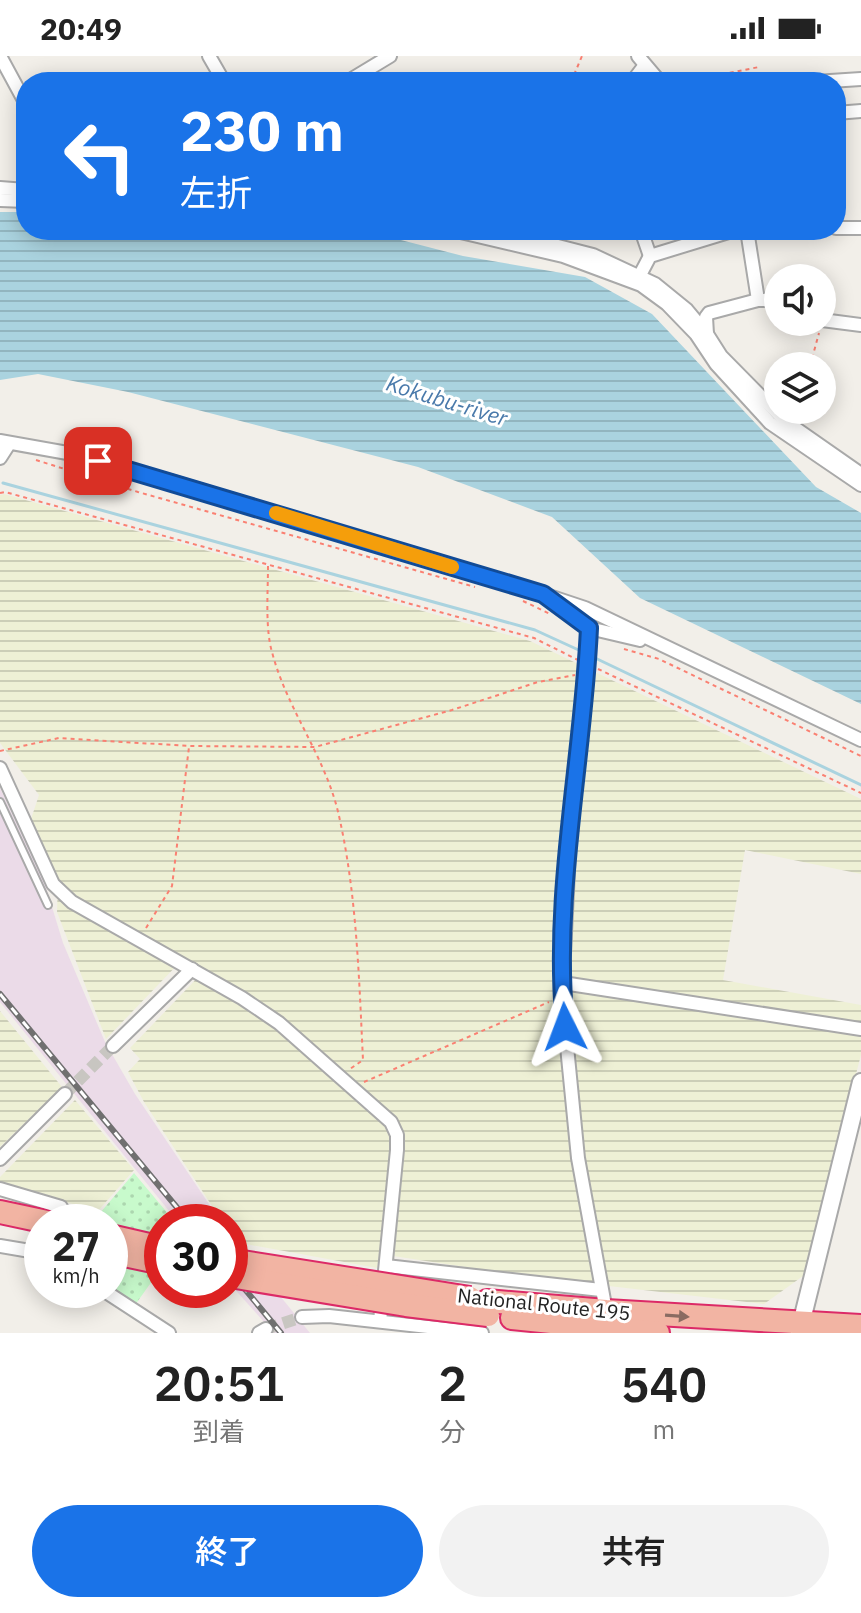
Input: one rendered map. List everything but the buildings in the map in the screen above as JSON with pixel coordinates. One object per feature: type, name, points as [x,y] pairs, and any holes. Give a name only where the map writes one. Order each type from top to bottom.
[{"type":"highway","points":[[0,1212],[24,1217]]},
{"type":"highway","points":[[2,1244],[24,1240]]},
{"type":"highway","name":"National Route 195","points":[[248,1264],[486,1316],[604,1301],[800,1329],[861,1326]]},
{"type":"highway","name":"National Route 195","points":[[248,1279],[486,1316],[622,1332],[658,1333]]},
{"type":"street","points":[[0,56],[16,86]]},
{"type":"street","points":[[364,72],[390,56]]},
{"type":"street","points":[[495,240],[563,256],[641,285],[667,304],[696,334],[716,364],[770,423],[861,485]]},
{"type":"street","points":[[534,240],[593,255],[655,284],[687,310],[721,356],[785,421],[859,473],[861,458]]},
{"type":"street","points":[[644,240],[650,256]]},
{"type":"street","points":[[640,275],[650,256],[702,240]]},
{"type":"street","points":[[749,240],[758,300]]},
{"type":"street","points":[[707,334],[706,317],[709,313],[764,300]]},
{"type":"street","points":[[836,322],[861,325]]},
{"type":"street","points":[[0,458],[4,443],[73,454],[543,594],[585,608],[861,740]]},
{"type":"street","points":[[543,594],[588,634],[663,646]]},
{"type":"street","points":[[386,1266],[604,1301],[578,1158],[563,990],[570,828],[588,666],[588,634]]},
{"type":"street","points":[[0,768],[53,884],[72,902],[242,998],[279,1023],[391,1122],[397,1135],[380,1321]]},
{"type":"street","points":[[113,1046],[192,969]]},
{"type":"street","points":[[563,990],[861,1029]]},
{"type":"street","points":[[800,1329],[854,1134],[861,1082]]},
{"type":"street","points":[[0,1159],[65,1094]]},
{"type":"street","points":[[0,1189],[51,1204]]},
{"type":"street","points":[[2,1244],[24,1249]]},
{"type":"street","points":[[128,1306],[169,1333]]},
{"type":"street","points":[[302,1317],[316,1314],[380,1321],[486,1316]]},
{"type":"lane","points":[[0,802],[48,905]]},
{"type":"path","points":[[734,72],[759,67]]},
{"type":"path","points":[[30,458],[138,492],[474,587]]},
{"type":"path","points":[[0,493],[534,638],[861,793]]},
{"type":"path","points":[[268,566],[271,650],[295,716],[315,747],[339,815],[357,936],[363,1060],[339,1076]]},
{"type":"path","points":[[520,600],[553,616]]},
{"type":"path","points":[[614,644],[659,659],[861,756]]},
{"type":"path","points":[[0,751],[59,738],[189,746],[315,747],[452,710],[588,666]]},
{"type":"path","points":[[140,940],[172,886],[189,746]]},
{"type":"path","points":[[352,1087],[563,990]]},
{"type":"shaded area","points":[[0,788],[45,884],[63,943],[105,1042],[135,1094],[209,1204],[163,1204],[0,1002]]},
{"type":"shaded area","points":[[248,1256],[310,1333],[274,1333],[248,1304]]},
{"type":"green space","points":[[0,495],[530,641],[861,799],[861,874],[745,850],[723,980],[861,1005],[861,1055],[803,1276],[764,1304],[531,1277],[380,1254],[377,1268],[248,1244],[248,1204],[211,1204],[128,1072],[140,1059],[130,1048],[204,971],[183,959],[106,1039],[57,912],[58,882],[31,819],[39,795],[0,743]]},
{"type":"green space","points":[[0,1011],[62,1087],[0,1147]]},
{"type":"green space","points":[[75,1100],[134,1170],[104,1204],[73,1204],[0,1184],[0,1177]]},
{"type":"green space","points":[[134,1173],[160,1204],[144,1204],[144,1292],[135,1305],[128,1300],[128,1204],[108,1204]]},
{"type":"water","name":"Kokubu-river","points":[[0,212],[16,212],[16,240],[401,240],[463,256],[585,277],[652,314],[816,487],[861,513],[861,704],[640,598],[552,517],[418,467],[128,392],[38,374],[0,380]]},
{"type":"waterway","points":[[3,483],[535,630],[583,652]]},
{"type":"waterway","points":[[593,657],[861,785]]},
{"type":"tunnel","points":[[65,1094],[113,1046]]},
{"type":"tunnel","points":[[266,1329],[302,1317]]},
{"type":"railway","points":[[0,994],[174,1204]]},
{"type":"railway","points":[[248,1293],[281,1333]]},
{"type":"slow traffic","points":[[276,513],[452,567]]},
{"type":"route","points":[[98,461],[543,594],[589,628],[570,828],[563,952],[565,1027]]}]
